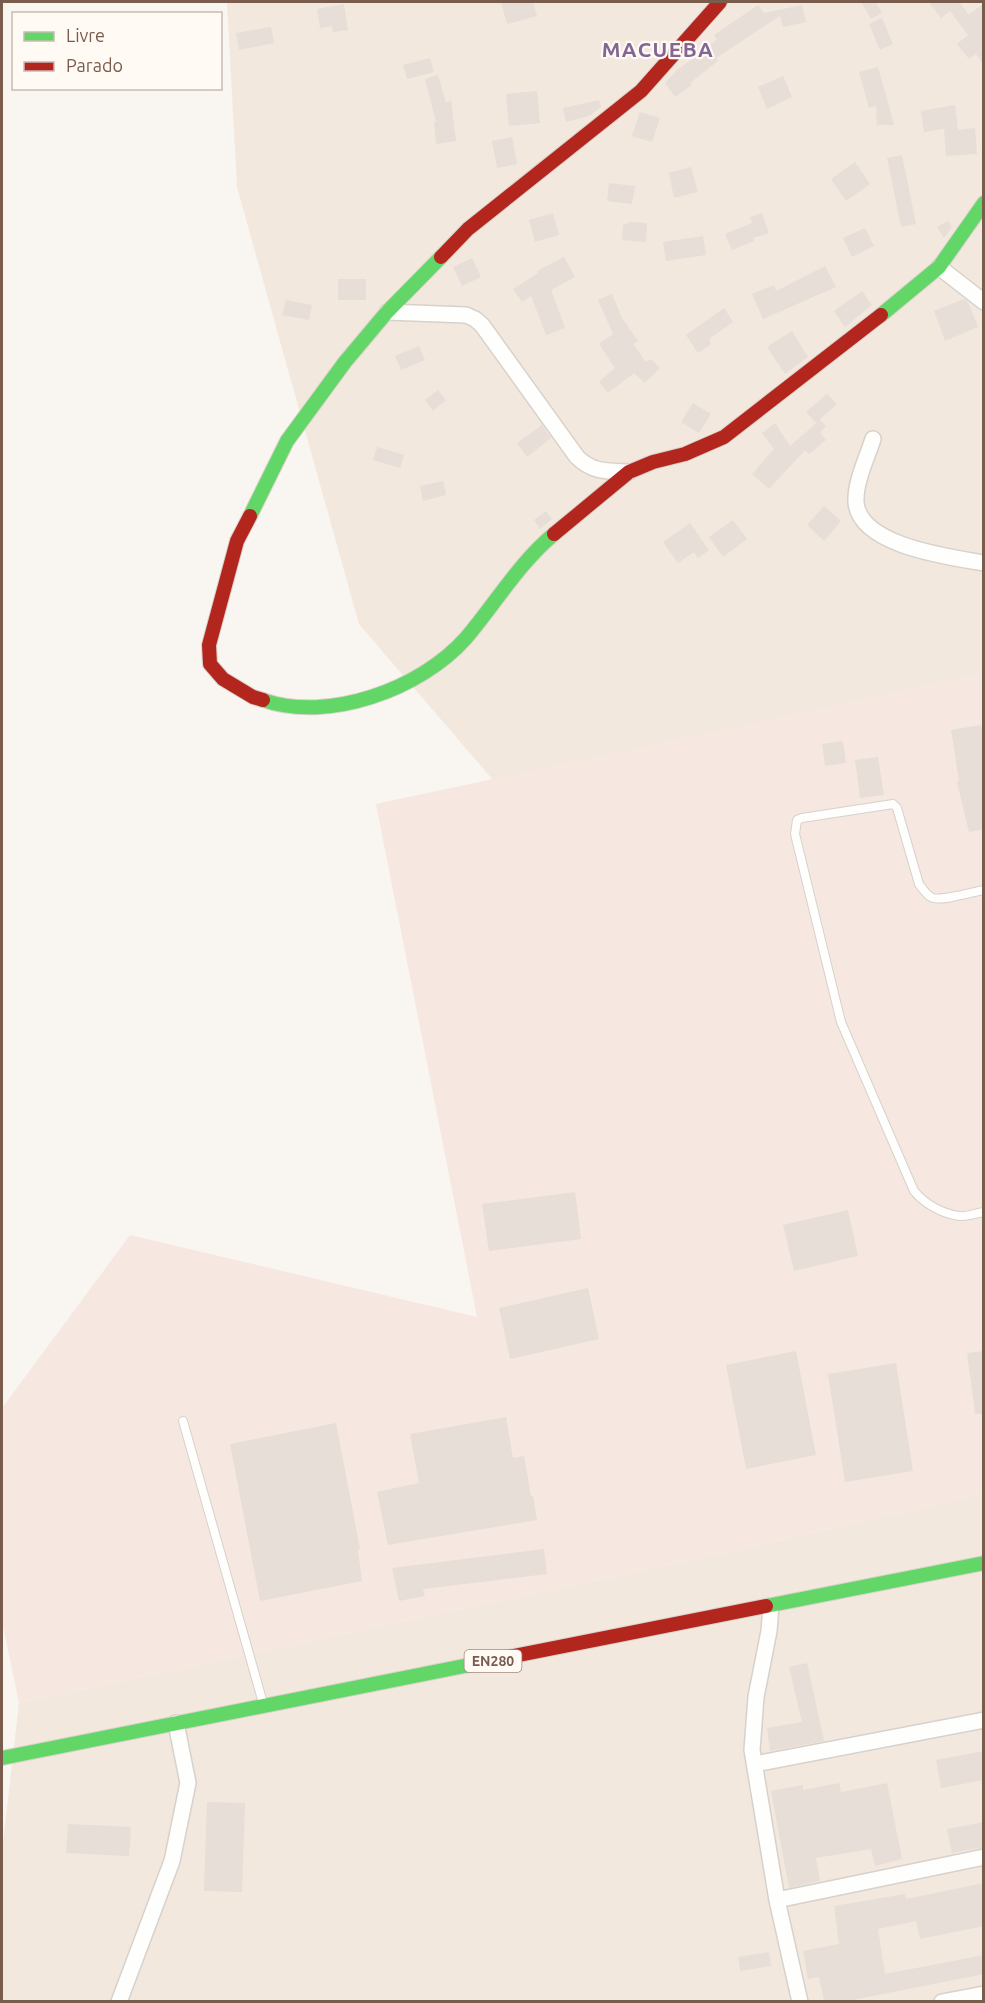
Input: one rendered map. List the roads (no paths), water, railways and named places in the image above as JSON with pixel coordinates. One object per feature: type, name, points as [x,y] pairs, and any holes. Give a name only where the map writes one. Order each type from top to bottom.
[{"type":"street","points":[[720,2],[640,91],[468,229],[387,312],[345,362],[287,441],[237,541],[209,645],[210,664],[223,679],[254,697],[279,706],[305,708],[344,705],[386,694],[433,666],[464,639],[537,548],[629,472],[652,462],[685,454],[724,437],[831,355],[939,267],[984,203]]},
{"type":"street","points":[[939,267],[984,302]]},
{"type":"street","points":[[387,312],[466,315],[475,319],[482,325],[585,465],[594,470],[629,472]]},
{"type":"street","points":[[873,439],[857,490],[856,503],[860,516],[872,529],[912,549],[984,563]]},
{"type":"street","name":"EN280","points":[[2,1758],[984,1563]]},
{"type":"street","points":[[771,1606],[769,1631],[756,1697],[752,1750],[777,1900],[800,2001]]},
{"type":"street","points":[[755,1764],[984,1720]]},
{"type":"street","points":[[119,2001],[172,1861],[188,1783],[176,1723]]},
{"type":"street","points":[[777,1900],[984,1857]]},
{"type":"street","points":[[942,2001],[984,1994]]},
{"type":"lane","points":[[984,890],[940,898],[933,898],[927,894],[919,884],[897,808],[893,804],[802,818],[797,820],[795,825],[795,834],[841,1022],[914,1191],[924,1203],[951,1214],[961,1216],[984,1212]]},
{"type":"lane","points":[[183,1421],[264,1706]]},
{"type":"district","name":"MACUEBA","points":[[658,49]]}]
